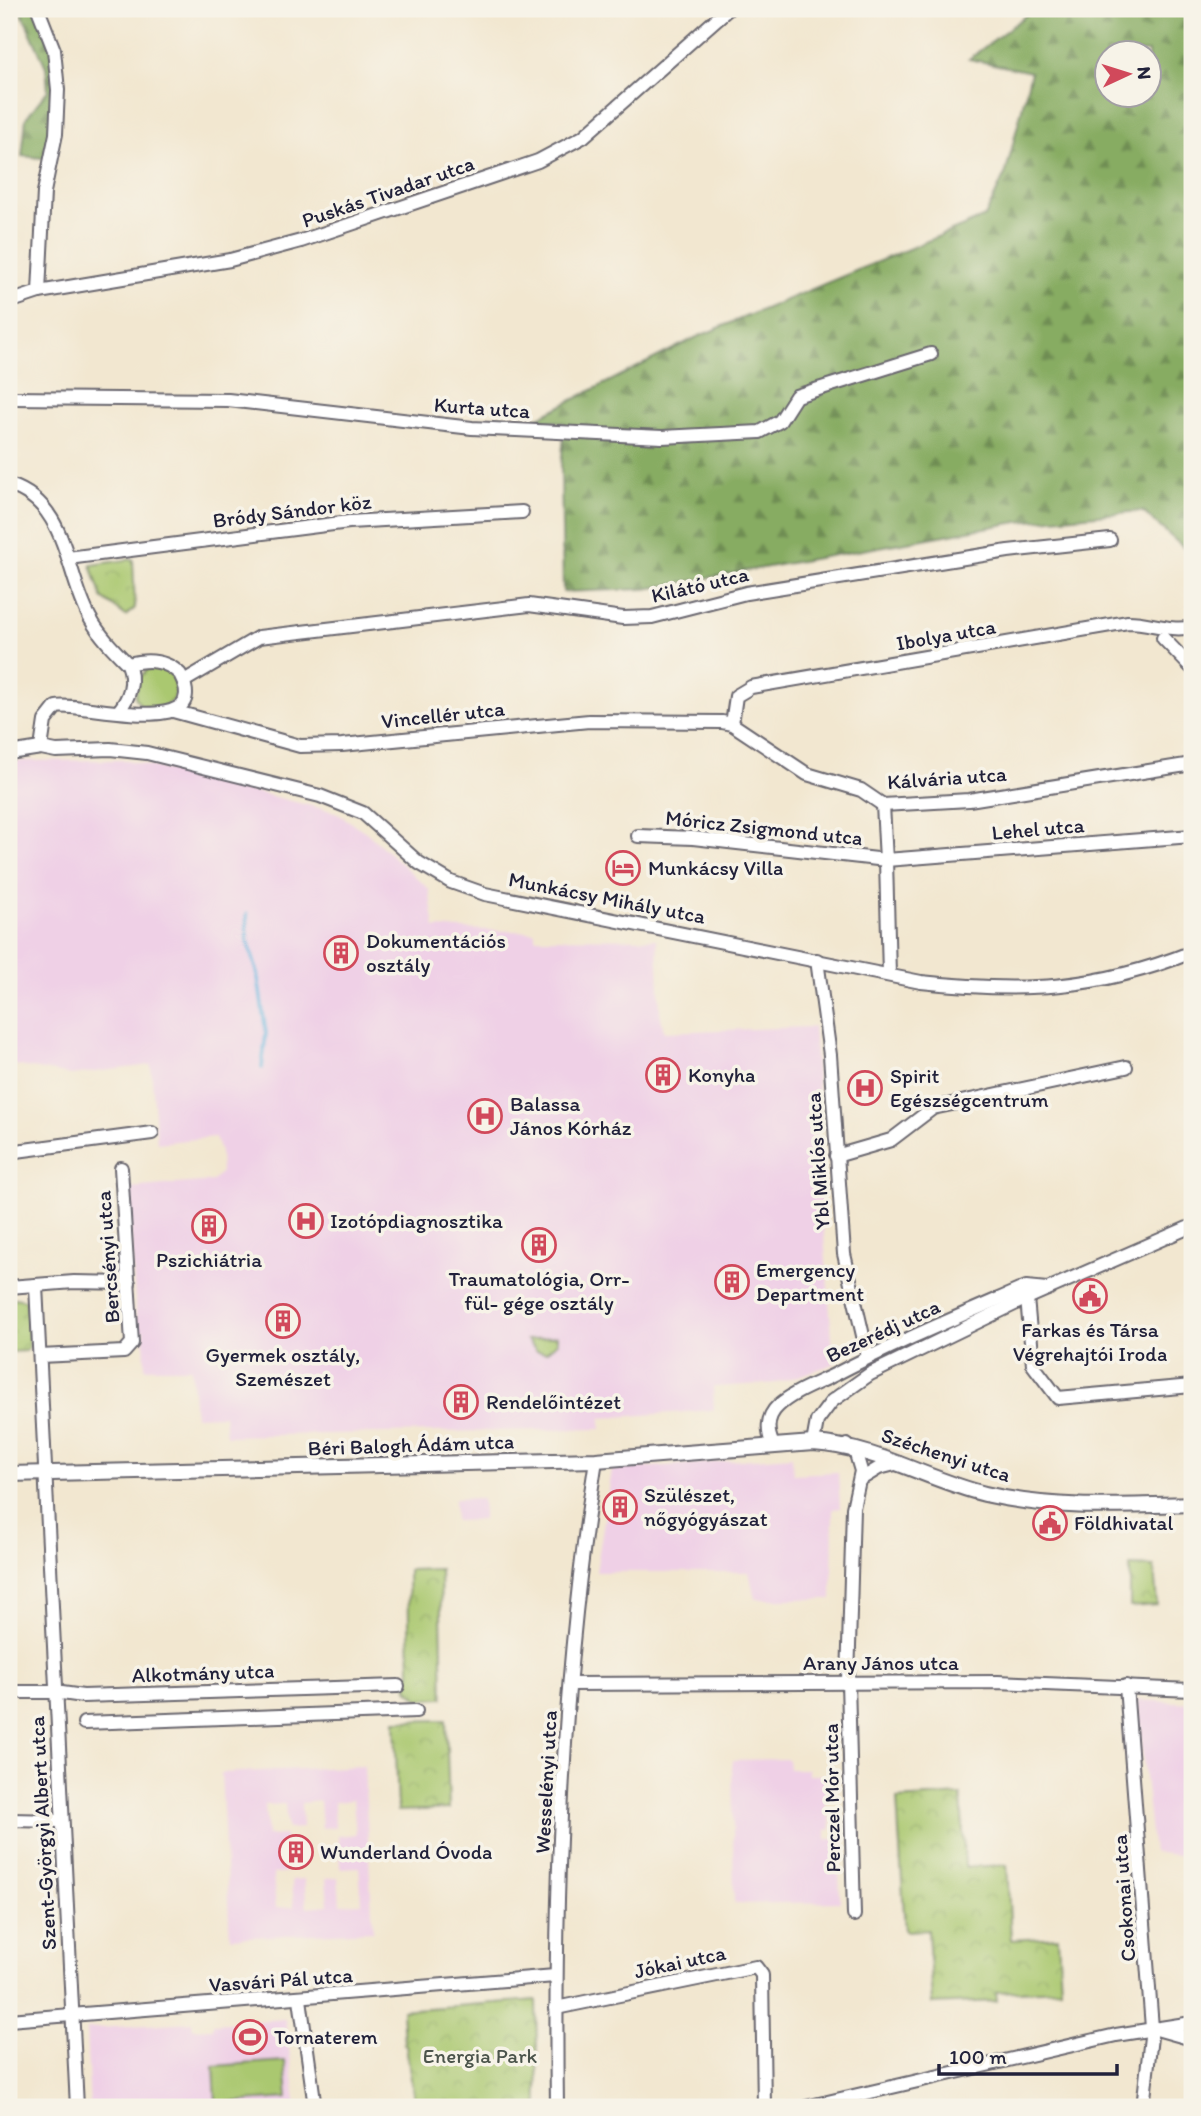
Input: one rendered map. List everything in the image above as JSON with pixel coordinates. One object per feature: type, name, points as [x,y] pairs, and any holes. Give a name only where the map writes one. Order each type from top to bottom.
[{"type":"street","points":[[37,9],[54,50],[58,90],[56,134],[44,192],[39,292]]},
{"type":"street","name":"Puskás Tivadar utca","points":[[9,302],[39,292],[230,260],[301,241],[538,161],[583,137],[728,9]]},
{"type":"street","name":"Kurta utca","points":[[9,398],[228,400],[472,428],[662,438],[761,432],[780,421],[796,396],[931,354]]},
{"type":"street","points":[[9,485],[19,488],[42,506],[55,523],[90,618],[109,646],[128,664],[132,674],[131,687],[118,712]]},
{"type":"street","name":"Bródy Sándor köz","points":[[68,558],[349,522],[522,512]]},
{"type":"street","name":"Kilátó utca","points":[[184,681],[259,637],[528,605],[623,618],[652,617],[746,593],[1009,551],[1110,540]]},
{"type":"street","name":"Ibolya utca","points":[[727,723],[736,696],[751,687],[1128,622],[1146,622],[1162,629],[1192,627]]},
{"type":"street","points":[[1163,638],[1192,668]]},
{"type":"street","points":[[41,748],[45,721],[56,707],[75,704],[154,716],[173,711],[182,702],[184,681],[174,668],[143,660],[128,664]]},
{"type":"street","name":"Vincellér utca","points":[[173,711],[300,746],[342,745],[589,720],[727,723]]},
{"type":"street","name":"Kálvária utca","points":[[727,723],[807,774],[861,790],[883,805],[969,800],[1192,764]]},
{"type":"street","name":"Munkácsy Mihály utca","points":[[9,753],[41,748],[55,751],[110,749],[147,753],[320,796],[363,813],[419,863],[451,882],[485,894],[889,975],[979,988],[1037,988],[1101,981],[1144,971],[1192,952]]},
{"type":"street","name":"Móricz Zsigmond utca","points":[[883,805],[889,975]]},
{"type":"street","name":"Móricz Zsigmond utca","points":[[638,836],[693,838],[886,860]]},
{"type":"street","name":"Lehel utca","points":[[886,860],[1192,836]]},
{"type":"street","name":"Ybl Miklós utca","points":[[817,960],[830,1055],[844,1254],[868,1357]]},
{"type":"street","points":[[836,1156],[891,1140],[933,1108],[1126,1067]]},
{"type":"street","points":[[9,1152],[152,1133]]},
{"type":"street","name":"Bercsényi utca","points":[[40,1356],[124,1352],[132,1343],[121,1168]]},
{"type":"street","name":"Bezerédj utca","points":[[813,1443],[817,1421],[832,1401],[870,1374],[1027,1298],[1192,1226]]},
{"type":"street","points":[[9,1287],[74,1282],[129,1283]]},
{"type":"street","points":[[36,1286],[46,1473]]},
{"type":"street","name":"Bezerédj utca","points":[[773,1445],[768,1427],[775,1408],[868,1357],[1026,1287],[1047,1289]]},
{"type":"street","points":[[1027,1298],[1033,1365],[1058,1398],[1192,1386]]},
{"type":"street","name":"Széchenyi utca","points":[[813,1443],[847,1445],[982,1493],[1010,1499],[1083,1507],[1192,1504]]},
{"type":"street","name":"Béri Balogh Ádám utca","points":[[9,1474],[596,1460],[813,1443]]},
{"type":"street","points":[[847,1445],[856,1454],[861,1479],[879,1468],[900,1463]]},
{"type":"street","name":"Wesselényi utca","points":[[557,2107],[555,1976],[570,1684],[596,1460]]},
{"type":"street","name":"Szent-Györgyi Albert utca","points":[[46,1473],[77,2107]]},
{"type":"street","name":"Perczel Mór utca","points":[[854,1915],[848,1681],[853,1508],[861,1479]]},
{"type":"street","name":"Arany János utca","points":[[570,1684],[848,1681],[1126,1686],[1192,1690]]},
{"type":"street","name":"Alkotmány utca","points":[[9,1692],[55,1692],[83,1696],[398,1686]]},
{"type":"street","name":"Csokonai utca","points":[[1126,1686],[1152,2028],[1143,2107]]},
{"type":"street","points":[[84,1723],[416,1711]]},
{"type":"street","points":[[9,1819],[62,1821]]},
{"type":"street","name":"Jókai utca","points":[[556,2008],[756,1967],[762,1975],[764,2107]]},
{"type":"street","name":"Vasvári Pál utca","points":[[9,2021],[555,1976]]},
{"type":"street","points":[[300,1999],[315,2107]]},
{"type":"street","points":[[806,2107],[1152,2028],[1192,2022]]},
{"type":"street","points":[[1152,2028],[1192,2039]]},
{"type":"shaded area","name":"Balassa János Kórház","points":[[127,760],[335,812],[366,832],[429,889],[435,928],[535,932],[535,938],[657,939],[660,1012],[664,1032],[813,1027],[818,1094],[813,1095],[834,1364],[777,1383],[713,1387],[714,1410],[601,1418],[601,1429],[226,1436],[224,1415],[195,1416],[191,1368],[145,1368],[144,1331],[137,1331],[128,1188],[213,1181],[221,1172],[220,1152],[215,1137],[157,1143],[151,1065],[71,1075],[9,1064],[9,761]]},
{"type":"shaded area","points":[[792,1456],[793,1474],[838,1472],[840,1508],[833,1509],[832,1599],[755,1599],[749,1572],[596,1572],[612,1470]]},
{"type":"shaded area","points":[[482,1498],[483,1520],[455,1521],[454,1499]]},
{"type":"shaded area","points":[[1137,1700],[1192,1703],[1192,1857],[1153,1852]]},
{"type":"shaded area","points":[[788,1759],[789,1769],[808,1769],[808,1775],[825,1775],[826,1816],[830,1817],[831,1829],[826,1830],[826,1839],[838,1839],[840,1902],[734,1904],[732,1760]]},
{"type":"shaded area","points":[[364,1766],[373,1931],[230,1938],[221,1773]],"holes":[[[353,1800],[356,1834],[338,1836],[340,1868],[359,1867],[362,1903],[340,1904],[338,1877],[326,1878],[328,1905],[307,1907],[304,1879],[292,1880],[294,1907],[276,1908],[273,1874],[287,1872],[285,1835],[267,1836],[265,1805],[285,1804],[287,1829],[302,1828],[301,1803],[320,1801],[322,1828],[335,1827],[334,1802]]]},
{"type":"shaded area","points":[[285,2019],[297,2107],[90,2107],[86,2029],[192,2022],[193,2029],[213,2028],[213,2024]]},
{"type":"green space","points":[[20,9],[38,9],[54,50],[51,159],[22,156],[26,118],[48,90],[46,67]]},
{"type":"green space","points":[[1034,9],[1192,9],[1192,555],[1142,511],[1018,522],[646,589],[563,592],[561,467],[565,423],[535,419],[697,337],[985,217],[1006,172],[1031,72],[969,59]]},
{"type":"green space","points":[[133,559],[135,608],[126,616],[102,598],[91,565]]},
{"type":"green space","points":[[162,668],[175,680],[174,699],[163,708],[142,708],[135,697],[139,679],[147,669]]},
{"type":"green space","points":[[9,1297],[26,1300],[29,1346],[26,1351],[9,1352]]},
{"type":"green space","points":[[557,1336],[557,1343],[546,1352],[537,1351],[527,1340]]},
{"type":"green space","points":[[1130,1566],[1154,1567],[1157,1605],[1130,1607]]},
{"type":"green space","points":[[440,1569],[443,1698],[419,1699],[409,1691],[404,1674],[410,1674],[408,1570]]},
{"type":"green space","points":[[446,1720],[449,1809],[398,1811],[395,1721]]},
{"type":"green space","points":[[961,1795],[965,1867],[1007,1865],[1011,1940],[1058,1937],[1061,1989],[996,1992],[997,2001],[932,2004],[928,1930],[905,1931],[897,1799]]},
{"type":"green space","name":"Energia Park","points":[[536,2000],[538,2107],[415,2107],[404,2045],[402,2010]]},
{"type":"green space","points":[[285,2061],[288,2098],[216,2103],[214,2066]]},
{"type":"waterway","points":[[247,914],[247,939],[257,971],[266,1033],[262,1068]]},
{"type":"place","name":"Munkácsy Villa","points":[[623,868]]},
{"type":"place","name":"Dokumentációs osztály","points":[[341,953]]},
{"type":"place","name":"Konyha","points":[[663,1075]]},
{"type":"place","name":"Spirit Egészségcentrum","points":[[865,1088]]},
{"type":"place","name":"Balassa János Kórház","points":[[485,1116]]},
{"type":"place","name":"Izotópdiagnosztika","points":[[306,1221]]},
{"type":"place","name":"Pszichiátria","points":[[209,1226]]},
{"type":"place","name":"Traumatológia, Orr- fül- gége osztály","points":[[539,1245]]},
{"type":"place","name":"Emergency Department","points":[[732,1282]]},
{"type":"place","name":"Farkas és Társa Végrehajtói Iroda","points":[[1090,1296]]},
{"type":"place","name":"Gyermek osztály, Szemészet","points":[[283,1321]]},
{"type":"place","name":"Rendelőintézet","points":[[461,1402]]},
{"type":"place","name":"Szülészet, nőgyógyászat","points":[[620,1507]]},
{"type":"place","name":"Földhivatal","points":[[1050,1523]]},
{"type":"place","name":"Wunderland Óvoda","points":[[296,1852]]},
{"type":"place","name":"Tornaterem","points":[[250,2037]]}]
